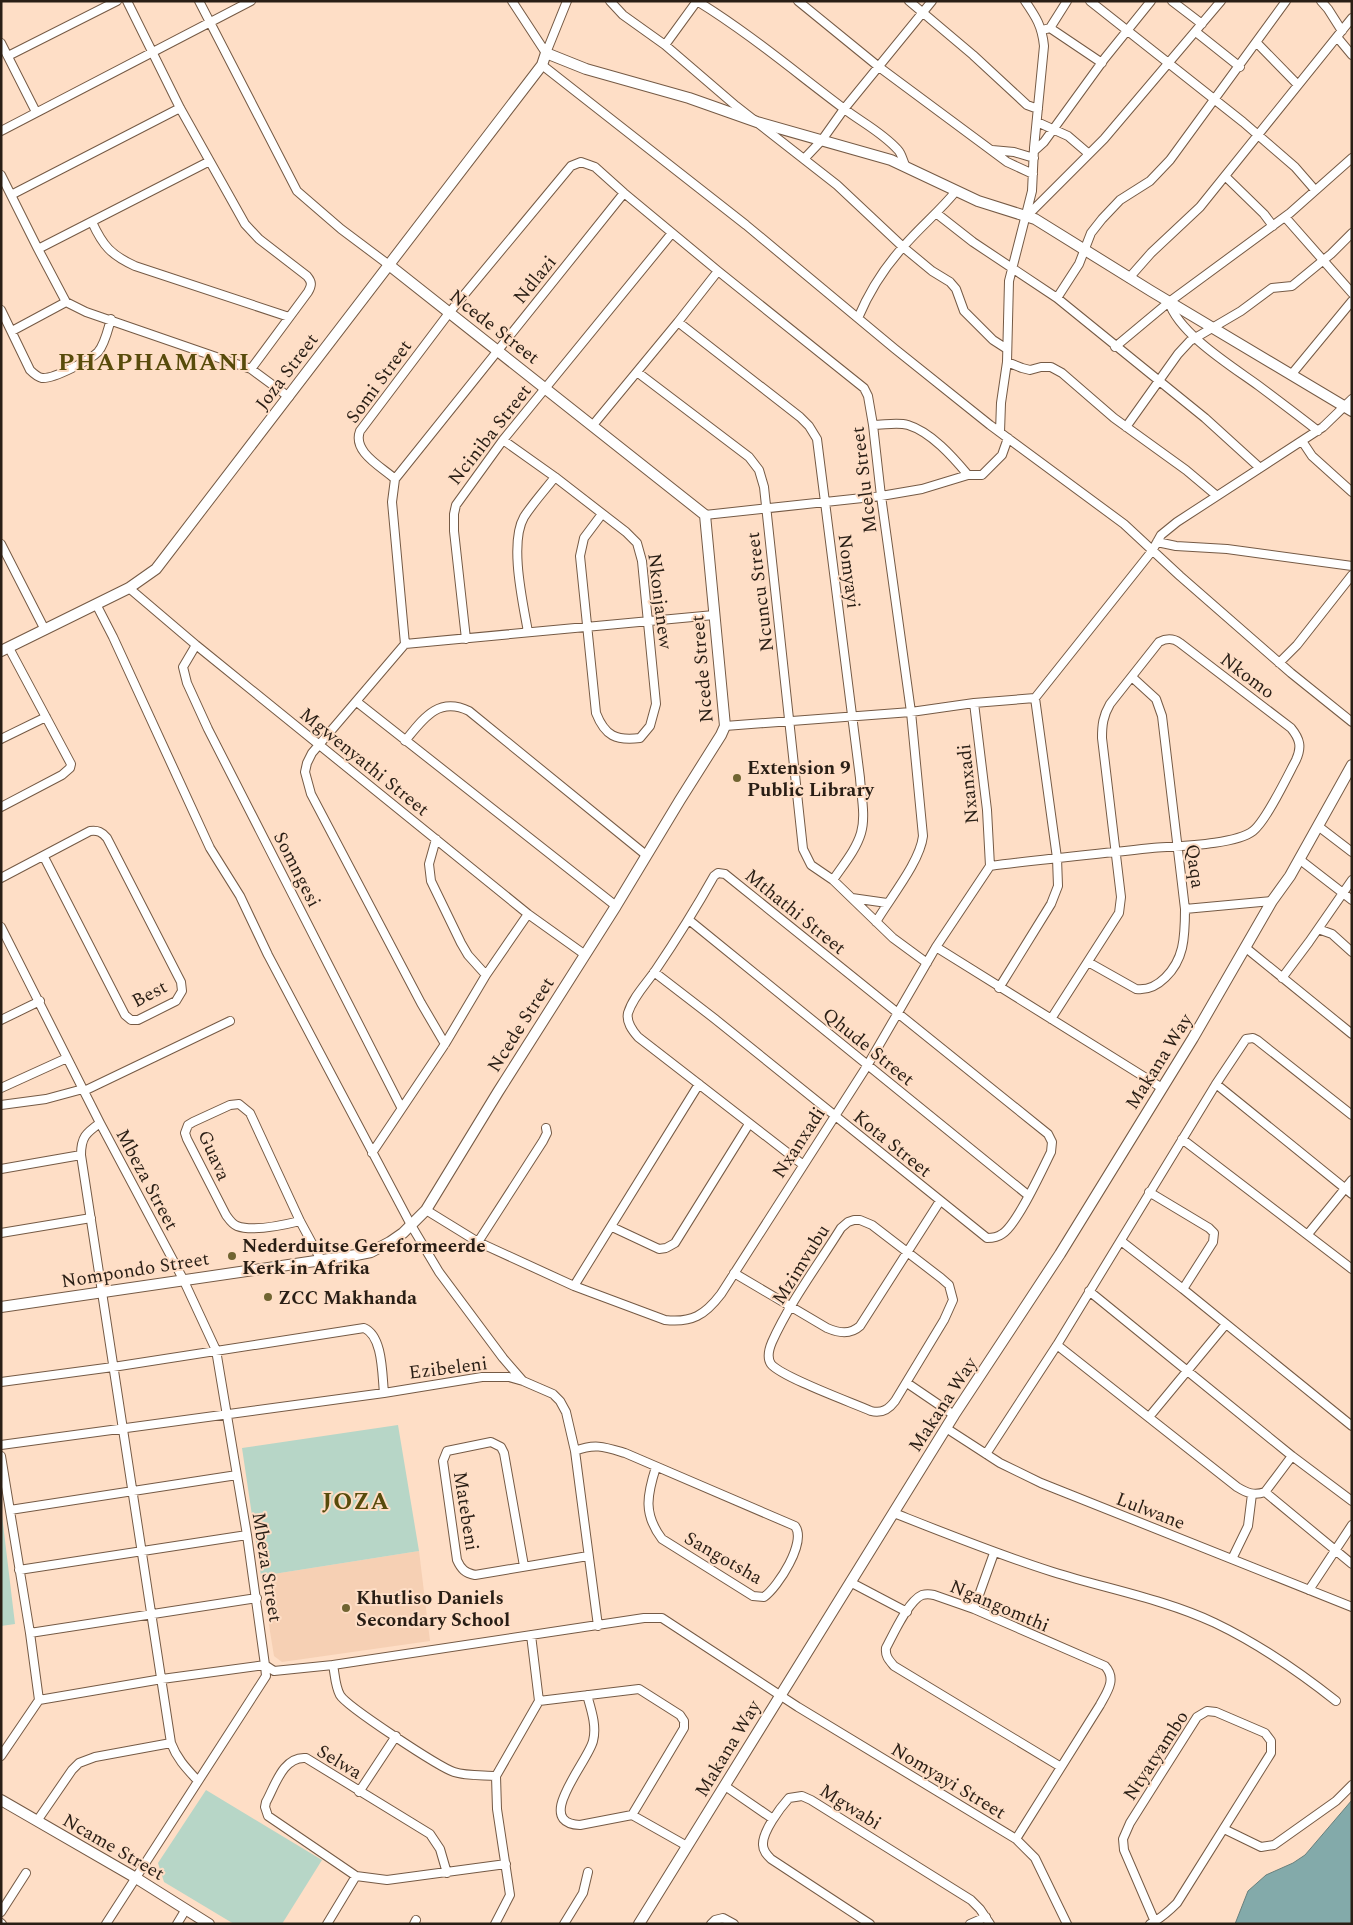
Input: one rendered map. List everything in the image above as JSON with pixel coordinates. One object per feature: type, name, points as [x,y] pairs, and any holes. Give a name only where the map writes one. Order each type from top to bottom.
[{"type":"street","points":[[8,56],[117,1]]},
{"type":"street","points":[[127,1],[208,162],[245,224],[252,232],[307,276],[311,282],[312,286],[308,292],[251,369]]},
{"type":"street","points":[[199,1],[297,191],[340,229],[389,265]]},
{"type":"street","points":[[1,130],[251,1]]},
{"type":"street","points":[[512,1],[546,53],[586,69],[689,98],[757,122],[890,160],[978,201],[1035,219],[1348,409]]},
{"type":"street","points":[[546,53],[567,1]]},
{"type":"street","points":[[610,1],[623,15],[665,45],[757,122],[837,185],[932,271],[950,282],[956,290],[964,310],[993,340],[1007,349]]},
{"type":"street","points":[[665,45],[697,1],[733,24],[844,109],[882,135],[900,151],[906,167]]},
{"type":"street","points":[[798,1],[879,67],[1007,162],[1033,174]]},
{"type":"street","points":[[909,1],[1027,105],[1038,109]]},
{"type":"street","points":[[804,160],[932,1]]},
{"type":"street","points":[[1024,1],[1046,29],[1102,62]]},
{"type":"street","points":[[1000,432],[1001,403],[1007,362],[1009,281],[1032,191],[1046,29],[1066,1]]},
{"type":"street","points":[[1090,1],[1258,135],[1295,168],[1315,190]]},
{"type":"street","points":[[1034,155],[1126,30],[1151,1]]},
{"type":"street","points":[[1172,1],[1202,24]]},
{"type":"street","points":[[1027,216],[1104,139],[1221,1]]},
{"type":"street","points":[[1057,298],[1079,264],[1091,233],[1120,200],[1150,181],[1170,160],[1240,67],[1286,1]]},
{"type":"street","points":[[1321,1],[1328,8],[1339,34],[1352,55]]},
{"type":"street","points":[[1130,278],[1152,253],[1200,207],[1352,18]]},
{"type":"street","points":[[1196,32],[1240,67]]},
{"type":"street","points":[[1,43],[36,112]]},
{"type":"street","points":[[1257,43],[1298,85]]},
{"type":"street","name":"Joza Street","points":[[5,650],[129,588],[147,577],[163,561],[542,65],[546,53]]},
{"type":"street","points":[[542,65],[655,152],[1000,432],[1124,524],[1279,663],[1352,722]]},
{"type":"street","points":[[12,194],[180,108]]},
{"type":"street","points":[[1037,122],[1068,136],[1089,154]]},
{"type":"street","points":[[992,150],[1034,155]]},
{"type":"street","points":[[1115,346],[1170,302],[1284,217],[1352,158]]},
{"type":"street","points":[[38,249],[208,162]]},
{"type":"street","name":"Mcelu Street","points":[[576,163],[587,163],[595,167],[718,271],[864,388],[868,396],[911,712],[922,842],[916,858],[876,922]]},
{"type":"street","name":"Somi Street","points":[[395,478],[366,454],[359,445],[358,436],[364,424],[449,313],[570,166],[576,163]]},
{"type":"street","points":[[1,174],[66,302],[75,308],[251,369],[289,397]]},
{"type":"street","points":[[1225,176],[1264,214],[1272,226]]},
{"type":"street","points":[[858,318],[868,294],[903,246],[936,214],[956,191]]},
{"type":"street","name":"Ndlazi","points":[[395,478],[624,193]]},
{"type":"street","points":[[936,214],[973,242],[1057,298],[1206,418],[1260,468]]},
{"type":"street","points":[[1284,217],[1352,293]]},
{"type":"street","points":[[92,222],[106,248],[124,261],[289,317]]},
{"type":"street","name":"Nciniba Street","points":[[466,639],[454,531],[455,509],[460,498],[503,440],[672,233]]},
{"type":"street","points":[[1126,427],[1178,354],[1196,337],[1240,311],[1272,288],[1292,286],[1352,233]]},
{"type":"street","name":"Ncede Street","points":[[389,265],[705,515],[725,726],[616,906],[584,954],[426,1210],[390,1242]]},
{"type":"street","points":[[593,425],[718,271]]},
{"type":"street","points":[[1291,375],[1352,300]]},
{"type":"street","points":[[12,331],[66,302]]},
{"type":"street","points":[[1170,302],[1172,312],[1219,358],[1318,431]]},
{"type":"street","points":[[1,310],[30,370],[38,377],[43,378],[59,373],[99,351],[111,319]]},
{"type":"street","name":"Nomyayi","points":[[678,322],[785,405],[809,426],[817,439],[863,812],[862,831],[850,855],[833,880]]},
{"type":"street","points":[[1007,362],[1030,370],[1051,367],[1062,373],[1126,427],[1186,470],[1217,496]]},
{"type":"street","name":"Ncuncu Street","points":[[637,372],[748,457],[759,470],[762,477],[790,721],[801,838],[803,849],[811,865],[833,880]]},
{"type":"street","points":[[999,988],[1056,894],[1058,880],[1057,858],[1035,698],[1152,551],[1161,535],[1217,496],[1318,431],[1348,409],[1352,399]]},
{"type":"street","points":[[873,425],[898,424],[918,430],[945,450],[968,475]]},
{"type":"street","points":[[705,515],[881,496],[922,489],[968,475],[982,475],[1002,455],[1008,438]]},
{"type":"street","name":"Nkonjanew","points":[[503,440],[555,477],[626,532],[637,543],[642,560],[656,704],[650,726],[640,738],[627,740],[616,737],[605,731],[600,723],[594,702],[588,626]]},
{"type":"street","points":[[1302,441],[1312,456],[1352,492]]},
{"type":"street","points":[[528,632],[518,566],[517,543],[519,529],[524,518],[555,477]]},
{"type":"street","points":[[395,478],[392,509],[405,644],[319,744],[307,763],[306,772],[311,794],[421,1003],[445,1044]]},
{"type":"street","points":[[588,626],[580,568],[581,546],[589,530],[602,514]]},
{"type":"street","points":[[1157,542],[1176,546],[1227,549],[1352,566]]},
{"type":"street","points":[[1,544],[45,630]]},
{"type":"street","points":[[1279,663],[1298,645],[1352,575]]},
{"type":"street","name":"Mgwenyathi Street","points":[[129,588],[528,914],[584,954]]},
{"type":"street","points":[[96,604],[210,848],[240,896],[268,955],[411,1225],[439,1272],[503,1358],[523,1381]]},
{"type":"street","points":[[405,644],[714,615]]},
{"type":"street","name":"Nkomo","points":[[990,866],[1229,840],[1254,830],[1262,820],[1296,760],[1300,751],[1300,742],[1291,728],[1174,639],[1159,642],[1133,678],[1110,704],[1102,725],[1115,852]]},
{"type":"street","name":"Somngesi","points":[[196,644],[183,667],[187,683],[208,729],[401,1107]]},
{"type":"street","points":[[1,807],[62,775],[70,768],[68,758],[46,717],[5,650]]},
{"type":"street","name":"Qaqa","points":[[1088,962],[1136,989],[1144,990],[1160,983],[1174,966],[1182,950],[1185,934],[1185,909],[1176,846],[1165,733],[1160,709],[1150,692],[1133,678]]},
{"type":"street","points":[[725,726],[911,712],[974,703],[1035,698]]},
{"type":"street","points":[[357,702],[616,906]]},
{"type":"street","name":"Nxanxadi","points":[[426,1210],[478,1242],[574,1286],[665,1320],[678,1322],[699,1316],[712,1306],[867,1066],[936,947],[990,866],[987,810],[974,703]]},
{"type":"street","points":[[405,741],[421,721],[434,710],[450,705],[469,711],[646,855]]},
{"type":"street","points":[[1,739],[46,717]]},
{"type":"street","name":"Makana Way","points":[[639,1924],[726,1786],[780,1695],[954,1414],[1060,1254],[1162,1088],[1272,901],[1349,779],[1352,765]]},
{"type":"street","points":[[1318,826],[1352,852]]},
{"type":"street","name":"Best","points":[[1,878],[90,831],[97,830],[103,833],[108,838],[181,982],[182,991],[176,1001],[138,1020],[131,1020],[125,1015],[44,856]]},
{"type":"street","points":[[436,839],[429,864],[431,882],[464,949],[486,975]]},
{"type":"street","points":[[1051,1019],[1119,913],[1121,897],[1115,852]]},
{"type":"street","points":[[1299,859],[1352,900]]},
{"type":"street","name":"Mthathi Street","points":[[802,1164],[638,1037],[629,1023],[628,1012],[639,992],[688,920],[714,876],[718,873],[725,874],[1048,1134]]},
{"type":"street","points":[[833,880],[893,938],[927,963]]},
{"type":"street","points":[[1282,978],[1352,880]]},
{"type":"street","points":[[852,898],[887,903]]},
{"type":"street","points":[[1185,909],[1272,901]]},
{"type":"street","points":[[372,1153],[401,1107],[445,1044],[486,975],[528,914]]},
{"type":"street","name":"Qhude Street","points":[[688,920],[1029,1196]]},
{"type":"street","name":"Mbeza Street","points":[[1,928],[40,1001],[100,1123],[183,1280],[216,1350],[247,1535],[266,1665]]},
{"type":"street","points":[[1318,929],[1332,934],[1352,952]]},
{"type":"street","points":[[1,949],[10,945]]},
{"type":"street","points":[[936,947],[1162,1088]]},
{"type":"street","points":[[1246,948],[1352,1034]]},
{"type":"street","name":"Kota Street","points":[[654,972],[987,1238],[997,1236],[1008,1229],[1029,1196],[1052,1152],[1052,1142],[1048,1134]]},
{"type":"street","points":[[1,1020],[40,1001]]},
{"type":"street","points":[[1,1105],[46,1099],[83,1090],[230,1022]]},
{"type":"street","points":[[986,1454],[1057,1345],[1149,1192],[1246,1039],[1253,1038],[1352,1115]]},
{"type":"street","points":[[1,1088],[68,1058]]},
{"type":"street","points":[[574,1286],[699,1084]]},
{"type":"street","points":[[1216,1084],[1352,1194]]},
{"type":"street","name":"Guava","points":[[300,1221],[268,1228],[238,1226],[234,1224],[226,1215],[187,1139],[185,1133],[188,1125],[230,1104],[239,1104],[250,1113],[300,1221],[321,1260]]},
{"type":"street","points":[[100,1123],[87,1133],[82,1141],[81,1155],[171,1744],[183,1765],[198,1781]]},
{"type":"street","points":[[612,1227],[659,1249],[666,1248],[675,1243],[749,1124]]},
{"type":"street","points":[[478,1242],[544,1141],[547,1133],[546,1128]]},
{"type":"street","points":[[1182,1139],[1352,1269]]},
{"type":"street","points":[[1,1169],[81,1155]]},
{"type":"street","points":[[1308,1234],[1352,1180]]},
{"type":"street","points":[[1149,1192],[1209,1228],[1214,1233],[1212,1242],[1183,1289]]},
{"type":"street","points":[[734,1273],[827,1328],[841,1333],[856,1330],[940,1201]]},
{"type":"street","points":[[1,1233],[91,1218]]},
{"type":"street","name":"Mzimvubu","points":[[860,1220],[866,1222],[945,1281],[952,1292],[953,1300],[944,1320],[888,1409],[875,1412],[777,1369],[771,1364],[768,1358],[772,1343],[791,1307],[841,1228],[848,1222],[860,1220]]},
{"type":"street","points":[[1121,1241],[1352,1426]]},
{"type":"street","name":"Nompondo Street","points":[[1,1307],[371,1252],[390,1242]]},
{"type":"street","points":[[1089,1291],[1292,1456],[1352,1501]]},
{"type":"street","points":[[1149,1417],[1226,1324]]},
{"type":"street","points":[[1,1382],[113,1367],[364,1328],[375,1336],[384,1392]]},
{"type":"street","points":[[1057,1345],[1237,1487],[1252,1494],[1265,1492],[1292,1456]]},
{"type":"street","name":"Ezibeleni","points":[[1,1445],[482,1377],[509,1377],[523,1381],[553,1394],[560,1401],[566,1412],[574,1450],[598,1626]]},
{"type":"street","points":[[906,1382],[954,1414]]},
{"type":"street","name":"Lulwane","points":[[946,1428],[1013,1470],[1057,1490],[1352,1607]]},
{"type":"street","name":"Matebeni","points":[[524,1566],[502,1447],[491,1442],[448,1451],[443,1461],[457,1560],[467,1574],[475,1575],[588,1556]]},
{"type":"street","name":"Sangotsha","points":[[574,1450],[588,1446],[601,1446],[625,1453],[795,1526],[799,1535],[798,1544],[784,1572],[770,1593],[764,1597],[753,1596],[662,1539],[653,1527],[649,1514],[648,1493],[656,1467]]},
{"type":"street","points":[[1,1456],[39,1700],[1,1756]]},
{"type":"street","points":[[10,1510],[237,1475]]},
{"type":"street","points":[[1265,1492],[1352,1564]]},
{"type":"street","points":[[1232,1559],[1248,1526],[1252,1494]]},
{"type":"street","points":[[894,1513],[994,1553],[1197,1615],[1242,1636],[1268,1651],[1336,1700]]},
{"type":"street","points":[[1309,1590],[1334,1549],[1352,1525]]},
{"type":"street","points":[[19,1570],[247,1535]]},
{"type":"street","points":[[974,1610],[994,1553]]},
{"type":"street","points":[[850,1582],[907,1612]]},
{"type":"street","name":"Ngangomthi","points":[[1016,1839],[1100,1705],[1110,1686],[1110,1673],[1105,1666],[974,1610],[934,1595],[926,1594],[917,1598],[886,1648],[886,1656],[894,1666],[1061,1767]]},
{"type":"street","points":[[30,1633],[257,1598]]},
{"type":"street","name":"Nomyayi Street","points":[[39,1700],[162,1679],[266,1665],[274,1671],[333,1665],[644,1618],[662,1618],[780,1695],[1016,1839],[1036,1858],[1067,1924]]},
{"type":"street","points":[[495,1924],[510,1894],[497,1809],[496,1776],[539,1701],[531,1635]]},
{"type":"street","points":[[106,1924],[266,1676],[266,1665]]},
{"type":"street","points":[[333,1665],[340,1695],[346,1702],[446,1768],[455,1772],[496,1776]]},
{"type":"street","points":[[539,1701],[639,1690],[680,1715],[684,1721],[684,1728],[632,1815]]},
{"type":"street","points":[[587,1695],[593,1720],[593,1741],[588,1754],[560,1805],[560,1815],[566,1822],[572,1825],[632,1815],[687,1846]]},
{"type":"street","name":"Ntyatyambo","points":[[1208,1711],[1216,1712],[1266,1733],[1272,1746],[1271,1753],[1177,1903],[1152,1923],[1124,1850],[1123,1840],[1130,1823],[1197,1717],[1208,1711]]},
{"type":"street","points":[[359,1792],[396,1736]]},
{"type":"street","points":[[38,1821],[72,1770],[79,1763],[95,1757],[171,1744]]},
{"type":"street","name":"Selwa","points":[[446,1873],[440,1849],[430,1834],[306,1758],[298,1757],[288,1763],[265,1807],[268,1816],[356,1876],[386,1880],[446,1873],[506,1864]]},
{"type":"street","points":[[1224,1830],[1261,1847],[1274,1845],[1336,1801],[1352,1785]]},
{"type":"street","points":[[726,1786],[773,1819]]},
{"type":"street","name":"Mgwabi","points":[[870,1924],[771,1859],[765,1853],[763,1842],[773,1819],[789,1798],[802,1796],[971,1900],[988,1920],[970,1924]]},
{"type":"street","name":"Ncame Street","points":[[1,1800],[136,1878],[209,1924]]},
{"type":"street","points":[[564,1924],[583,1893],[588,1872]]},
{"type":"street","points":[[1,1912],[26,1873]]},
{"type":"street","points":[[327,1924],[356,1876]]},
{"type":"street","points":[[177,1924],[186,1909]]},
{"type":"street","points":[[711,1924],[715,1920],[723,1918],[734,1924]]},
{"type":"shaded area","name":"Khutliso Daniels Secondary School","points":[[419,1551],[430,1641],[282,1662],[274,1656],[261,1576]]},
{"type":"green space","points":[[398,1425],[419,1551],[261,1576],[242,1448]]},
{"type":"green space","points":[[1,1507],[15,1624],[1,1626]]},
{"type":"green space","points":[[206,1790],[322,1860],[282,1924],[234,1924],[164,1882],[158,1863]]},
{"type":"water","points":[[1352,1800],[1352,1924],[1235,1924],[1248,1891],[1266,1875],[1293,1863],[1305,1855]]},
{"type":"place","name":"Extension 9 Public Library","points":[[737,778]]},
{"type":"place","name":"Nederduitse Gereformeerde Kerk in Afrika","points":[[232,1256]]},
{"type":"place","name":"ZCC Makhanda","points":[[268,1297]]},
{"type":"place","name":"Khutliso Daniels Secondary School","points":[[346,1608]]},
{"type":"district","name":"PHAPHAMANI","points":[[154,362]]},
{"type":"district","name":"JOZA","points":[[356,1501]]}]
